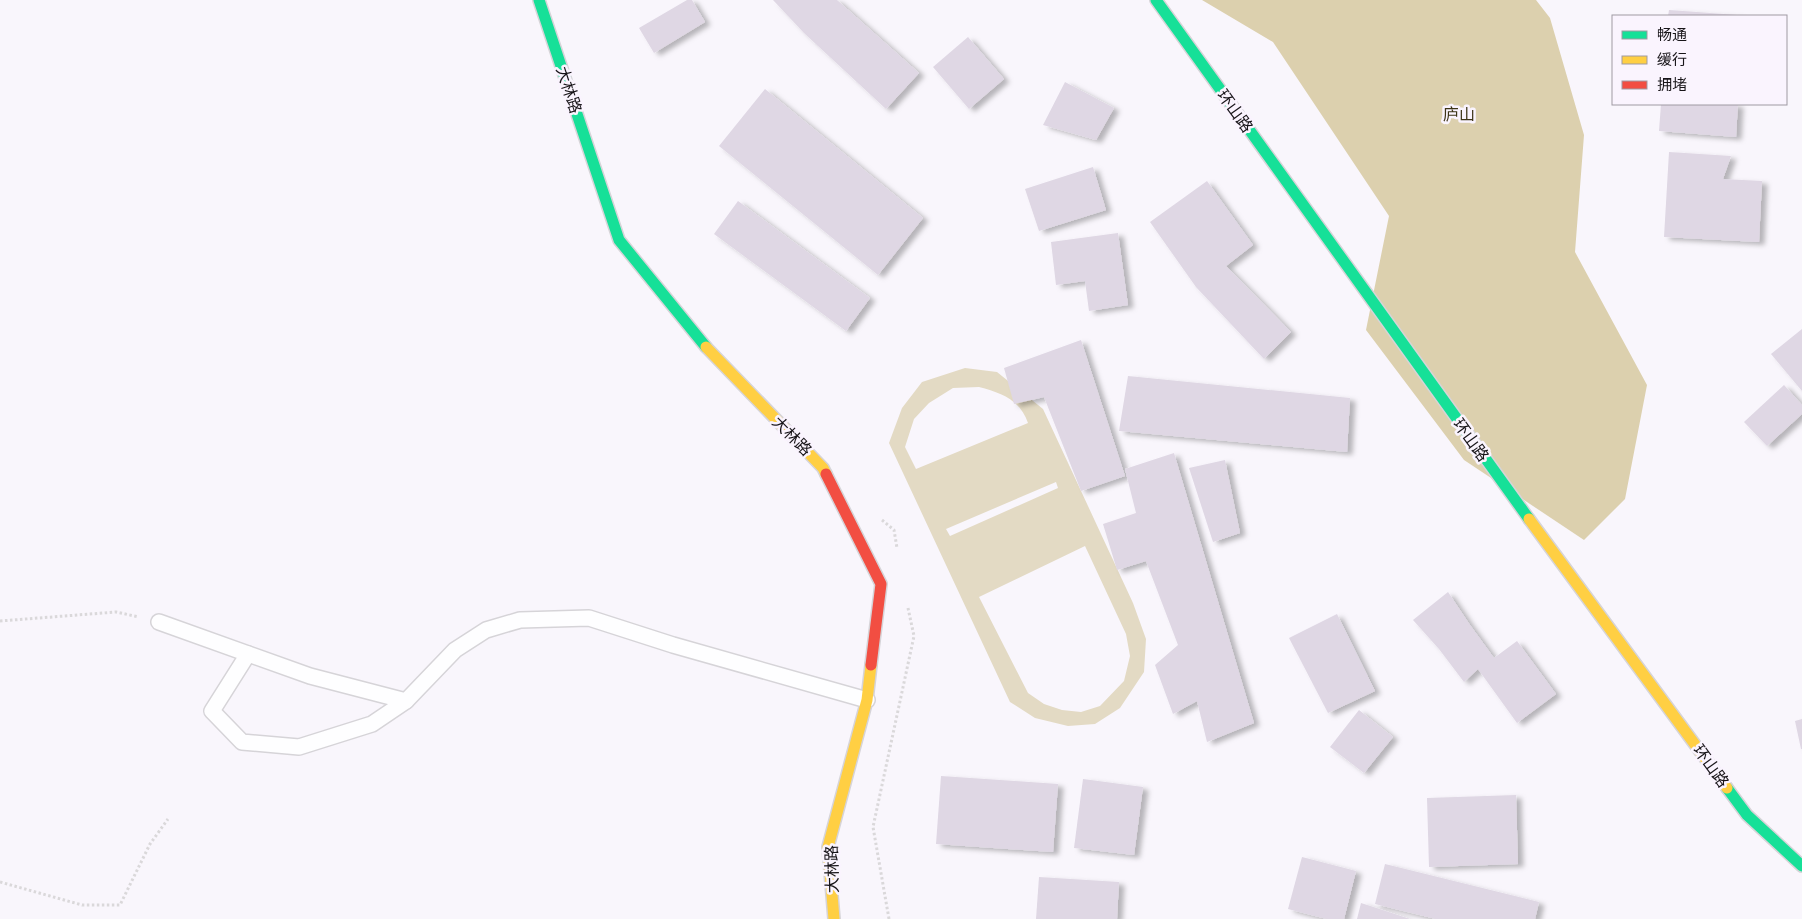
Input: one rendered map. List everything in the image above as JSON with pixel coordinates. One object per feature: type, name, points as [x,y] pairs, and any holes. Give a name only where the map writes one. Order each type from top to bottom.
[{"type":"street","name":"大林路","points":[[540,0],[619,240],[714,356],[824,468],[881,584],[867,700],[828,847],[834,919]]},
{"type":"street","name":"环山路","points":[[1156,0],[1487,462],[1747,815],[1802,866]]},
{"type":"lane","points":[[248,654],[212,711],[242,742],[299,746],[372,724],[406,701],[455,650],[486,630],[520,620],[590,618],[673,645],[867,700]]},
{"type":"lane","points":[[159,622],[310,676],[406,701]]},
{"type":"path","points":[[0,621],[116,612],[159,622]]},
{"type":"path","points":[[0,882],[82,905],[120,905],[150,844],[168,818]]},
{"type":"shaded area","points":[[965,368],[997,372],[1043,409],[1133,603],[1146,639],[1144,672],[1120,708],[1095,724],[1068,726],[1035,718],[1010,702],[889,443],[902,408],[922,382]],"holes":[[[979,387],[1003,395],[1015,403],[1025,415],[1028,423],[916,469],[905,447],[914,419],[929,403],[953,388]],[[1056,482],[1058,488],[950,536],[946,529]],[[1085,546],[1126,634],[1130,656],[1124,681],[1100,706],[1081,712],[1062,710],[1044,704],[1028,693],[979,597]]]},
{"type":"green space","name":"庐山","points":[[1202,0],[1536,0],[1550,18],[1584,135],[1575,252],[1647,385],[1625,499],[1584,540],[1464,460],[1366,330],[1389,216],[1273,42]]},
{"type":"building","points":[[687,0],[692,0],[705,22],[654,53],[639,28]]},
{"type":"building","points":[[773,0],[837,0],[919,73],[886,109],[804,33]]},
{"type":"building","points":[[1669,10],[1738,15],[1668,15]]},
{"type":"building","points":[[968,37],[1004,79],[969,109],[933,67]]},
{"type":"building","points":[[1065,82],[1114,108],[1096,140],[1043,125]]},
{"type":"building","points":[[765,89],[923,218],[878,275],[719,146]]},
{"type":"building","points":[[1661,105],[1738,105],[1736,137],[1659,131]]},
{"type":"building","points":[[1669,152],[1731,156],[1723,179],[1762,181],[1759,242],[1664,237]]},
{"type":"building","points":[[1093,167],[1106,210],[1039,231],[1025,189]]},
{"type":"building","points":[[1207,181],[1253,245],[1226,266],[1291,332],[1264,359],[1196,287],[1150,222]]},
{"type":"building","points":[[738,201],[870,298],[846,331],[714,234]]},
{"type":"building","points":[[1118,233],[1128,305],[1089,311],[1085,281],[1056,285],[1051,242]]},
{"type":"building","points":[[1802,329],[1802,391],[1771,354]]},
{"type":"building","points":[[1081,340],[1125,476],[1081,491],[1044,397],[1014,404],[1004,368]]},
{"type":"building","points":[[1128,376],[1350,398],[1347,452],[1119,431]]},
{"type":"building","points":[[1784,385],[1802,405],[1802,414],[1767,446],[1744,422]]},
{"type":"building","points":[[1174,453],[1254,723],[1207,742],[1197,701],[1173,714],[1155,665],[1178,645],[1146,561],[1117,570],[1103,524],[1136,513],[1125,469]]},
{"type":"building","points":[[1225,460],[1240,533],[1213,542],[1189,468]]},
{"type":"building","points":[[1448,592],[1494,658],[1517,641],[1556,694],[1517,723],[1478,669],[1464,682],[1439,649],[1413,620]]},
{"type":"building","points":[[1337,614],[1375,691],[1328,713],[1289,638]]},
{"type":"building","points":[[1359,710],[1393,737],[1364,773],[1330,747]]},
{"type":"building","points":[[1802,719],[1802,749],[1801,749],[1795,721]]},
{"type":"building","points":[[941,776],[1058,784],[1053,852],[936,844]]},
{"type":"building","points":[[1083,779],[1143,787],[1134,855],[1074,848]]},
{"type":"building","points":[[1516,795],[1518,864],[1429,867],[1427,798]]},
{"type":"building","points":[[1302,857],[1356,871],[1344,919],[1327,919],[1288,909]]},
{"type":"building","points":[[1385,864],[1539,902],[1535,919],[1436,919],[1375,904]]},
{"type":"building","points":[[1039,877],[1119,882],[1117,919],[1036,919]]},
{"type":"building","points":[[1361,903],[1410,919],[1357,919]]},
{"type":"traffic: fast","points":[[539,0],[619,240],[706,347]]},
{"type":"traffic: fast","points":[[1156,0],[1529,519]]},
{"type":"traffic: fast","points":[[1727,788],[1747,815],[1802,866]]},
{"type":"traffic: slow","points":[[706,347],[823,468],[826,474]]},
{"type":"traffic: slow","points":[[1529,519],[1727,788]]},
{"type":"traffic: slow","points":[[834,919],[828,847],[867,700],[871,665]]},
{"type":"traffic: jam","points":[[826,474],[881,584],[871,665]]}]
